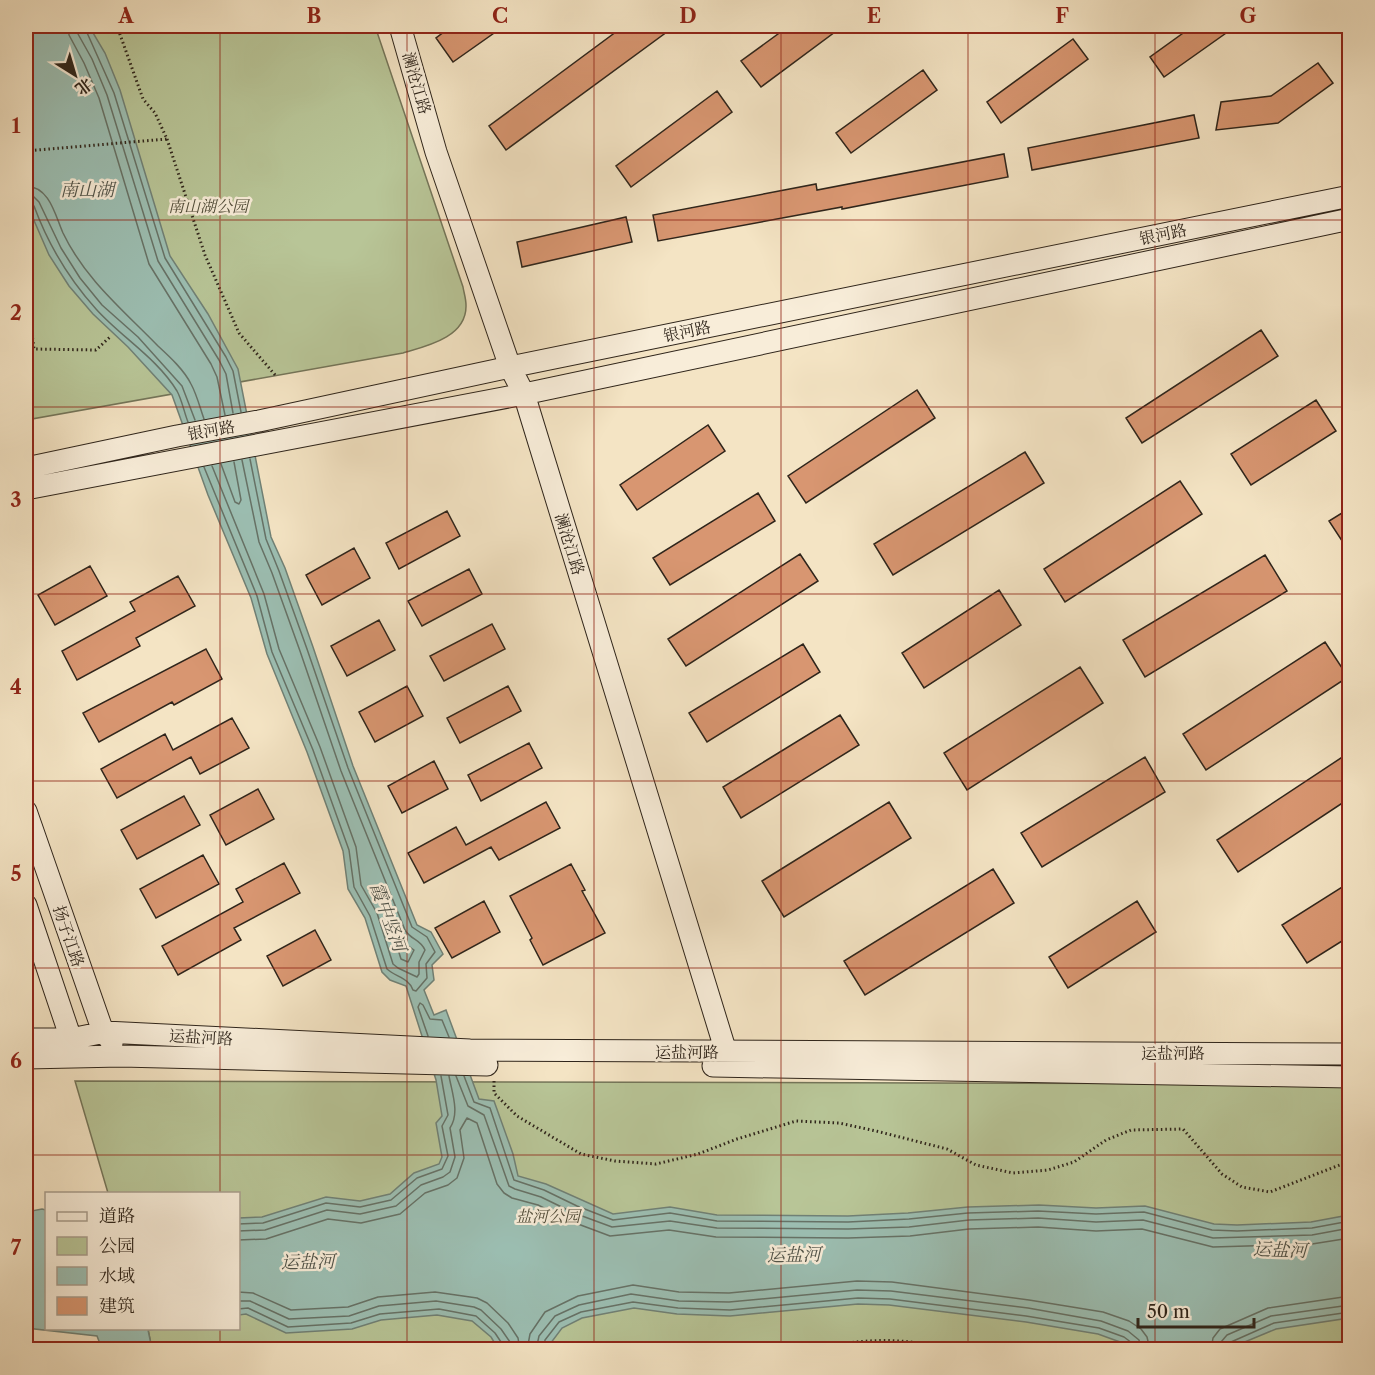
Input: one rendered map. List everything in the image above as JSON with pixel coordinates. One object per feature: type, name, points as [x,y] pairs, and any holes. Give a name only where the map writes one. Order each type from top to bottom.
[{"type":"main road","name":"澜沧江路","points":[[400,26],[436,152],[510,367],[524,394],[728,1059]]},
{"type":"main road","name":"银河路","points":[[26,489],[185,457],[259,432],[510,367],[1350,196]]},
{"type":"main road","name":"银河路","points":[[26,468],[177,436],[259,432],[524,394],[1350,219]]},
{"type":"main road","name":"扬子江路","points":[[26,811],[105,1032],[121,1056]]},
{"type":"main road","name":"扬子江路","points":[[26,905],[71,1039],[83,1058]]},
{"type":"main road","name":"运盐河路","points":[[26,1038],[71,1039],[105,1032],[480,1060],[1350,1054]]},
{"type":"main road","name":"运盐河路","points":[[26,1058],[416,1056]]},
{"type":"main road","name":"运盐河路","points":[[728,1059],[1350,1077]]},
{"type":"path","points":[[117,26],[143,99],[155,113],[167,139],[205,255],[239,333],[276,376]]},
{"type":"path","points":[[26,151],[167,139]]},
{"type":"path","points":[[26,312],[30,319],[34,349]]},
{"type":"path","points":[[26,346],[34,349],[96,350],[110,337]]},
{"type":"path","points":[[480,1060],[494,1093],[517,1116],[581,1154],[615,1161],[656,1164],[698,1154],[796,1121],[839,1123],[876,1131],[947,1149],[976,1164],[1013,1173],[1048,1170],[1074,1162],[1106,1140],[1131,1130],[1183,1129],[1221,1174],[1242,1187],[1270,1191],[1350,1161]]},
{"type":"path","points":[[808,1350],[837,1343],[892,1341],[946,1350]]},
{"type":"path","points":[[371,1350],[402,1350]]},
{"type":"green space","name":"南山湖公园","points":[[26,26],[375,26],[463,287],[466,305],[465,316],[460,325],[434,343],[403,353],[26,420]]},
{"type":"green space","name":"盐河公园","points":[[75,1081],[1349,1084],[1349,1349],[152,1349],[148,1330],[240,1330],[240,1192],[108,1192]]},
{"type":"water","points":[[26,26],[89,26],[105,53],[120,90],[170,256],[208,314],[238,369],[271,537],[285,568],[353,766],[417,925],[431,932],[443,954],[432,965],[434,980],[424,990],[434,1015],[446,1010],[479,1099],[494,1101],[513,1154],[518,1176],[546,1184],[613,1214],[670,1207],[717,1215],[848,1216],[968,1207],[1145,1206],[1214,1224],[1237,1225],[1311,1222],[1349,1215],[1349,1318],[1276,1329],[1228,1349],[1130,1350],[1120,1342],[1098,1334],[1026,1322],[889,1305],[858,1304],[730,1316],[677,1314],[634,1308],[582,1318],[562,1328],[549,1349],[499,1350],[491,1337],[472,1321],[437,1315],[381,1320],[352,1329],[286,1333],[246,1314],[240,1315],[240,1218],[262,1217],[326,1197],[360,1201],[390,1194],[414,1173],[439,1164],[442,1157],[436,1123],[442,1116],[436,1080],[406,986],[390,980],[382,972],[365,918],[348,889],[343,851],[307,752],[267,654],[251,598],[208,495],[172,395],[69,286],[49,255],[26,202]]},
{"type":"water","points":[[45,1210],[45,1330],[148,1330],[152,1349],[102,1349],[97,1336],[26,1328],[26,1212]]},
{"type":"building","points":[[452,26],[504,26],[453,62],[436,38]]},
{"type":"building","points":[[624,26],[675,26],[506,150],[489,126]]},
{"type":"building","points":[[789,26],[843,26],[761,87],[741,61]]},
{"type":"building","points":[[1193,26],[1236,26],[1164,77],[1150,57]]},
{"type":"building","points":[[1073,39],[1088,59],[1001,123],[987,102]]},
{"type":"building","points":[[1318,63],[1333,83],[1278,123],[1216,130],[1221,102],[1271,96]]},
{"type":"building","points":[[923,70],[937,90],[851,153],[836,133]]},
{"type":"building","points":[[717,91],[732,112],[631,187],[616,166]]},
{"type":"building","points":[[1194,115],[1199,138],[1032,170],[1028,148]]},
{"type":"building","points":[[1004,154],[1008,177],[658,241],[653,215],[816,184],[817,190]]},
{"type":"building","points":[[626,217],[632,242],[522,267],[517,242]]},
{"type":"building","points":[[1261,330],[1278,356],[1142,443],[1126,418]]},
{"type":"building","points":[[917,390],[935,418],[806,503],[788,476]]},
{"type":"building","points":[[1316,400],[1336,431],[1251,485],[1231,454]]},
{"type":"building","points":[[708,425],[725,451],[637,510],[620,485]]},
{"type":"building","points":[[1025,452],[1044,483],[893,575],[874,544]]},
{"type":"building","points":[[1180,481],[1202,514],[1065,602],[1044,569]]},
{"type":"building","points":[[758,493],[775,521],[670,585],[653,558]]},
{"type":"building","points":[[1350,508],[1350,553],[1329,521]]},
{"type":"building","points":[[447,511],[460,536],[399,569],[386,543]]},
{"type":"building","points":[[354,548],[370,578],[322,605],[306,575]]},
{"type":"building","points":[[800,554],[818,581],[686,666],[668,639]]},
{"type":"building","points":[[1265,555],[1287,591],[1145,677],[1123,640]]},
{"type":"building","points":[[90,566],[107,596],[55,625],[38,595]]},
{"type":"building","points":[[469,569],[482,594],[422,626],[408,601]]},
{"type":"building","points":[[178,576],[195,606],[136,638],[140,646],[77,680],[62,651],[135,611],[130,602]]},
{"type":"building","points":[[999,590],[1021,625],[924,688],[902,653]]},
{"type":"building","points":[[379,620],[395,650],[347,676],[331,646]]},
{"type":"building","points":[[492,624],[505,649],[444,681],[430,656]]},
{"type":"building","points":[[1325,642],[1348,677],[1206,770],[1183,734]]},
{"type":"building","points":[[803,644],[820,672],[707,742],[689,713]]},
{"type":"building","points":[[206,649],[222,679],[174,705],[172,702],[99,742],[83,713]]},
{"type":"building","points":[[1080,667],[1103,703],[967,790],[944,753]]},
{"type":"building","points":[[407,686],[423,716],[375,742],[359,712]]},
{"type":"building","points":[[508,686],[521,711],[460,743],[447,718]]},
{"type":"building","points":[[840,715],[859,745],[741,818],[723,787]]},
{"type":"building","points":[[232,718],[249,748],[200,774],[191,757],[117,798],[101,769],[165,734],[173,750]]},
{"type":"building","points":[[529,743],[542,768],[481,801],[468,775]]},
{"type":"building","points":[[1350,752],[1350,798],[1238,872],[1217,840]]},
{"type":"building","points":[[1145,757],[1165,792],[1042,867],[1021,833]]},
{"type":"building","points":[[434,761],[448,789],[402,813],[388,786]]},
{"type":"building","points":[[258,789],[274,819],[226,845],[210,815]]},
{"type":"building","points":[[184,796],[200,825],[137,859],[121,830]]},
{"type":"building","points":[[546,802],[560,828],[499,860],[491,847],[424,883],[408,853],[456,827],[466,845]]},
{"type":"building","points":[[889,802],[911,838],[784,917],[762,881]]},
{"type":"building","points":[[203,855],[219,884],[156,918],[140,889]]},
{"type":"building","points":[[284,863],[300,893],[234,928],[241,940],[178,975],[162,946],[243,902],[236,889]]},
{"type":"building","points":[[571,864],[585,890],[582,891],[605,933],[543,965],[510,896]]},
{"type":"building","points":[[993,869],[1014,903],[865,995],[844,961]]},
{"type":"building","points":[[1350,882],[1350,936],[1307,963],[1282,925]]},
{"type":"building","points":[[484,901],[500,932],[452,958],[435,928]]},
{"type":"building","points":[[1137,901],[1156,932],[1068,988],[1049,957]]},
{"type":"building","points":[[315,930],[331,960],[283,986],[267,956]]},
{"type":"water label","name":"南山湖","points":[[87,190]]},
{"type":"water label","name":"霞中竖河","points":[[388,917]]},
{"type":"water label","name":"运盐河","points":[[1280,1250]]},
{"type":"water label","name":"运盐河","points":[[794,1255]]},
{"type":"water label","name":"运盐河","points":[[308,1262]]}]
